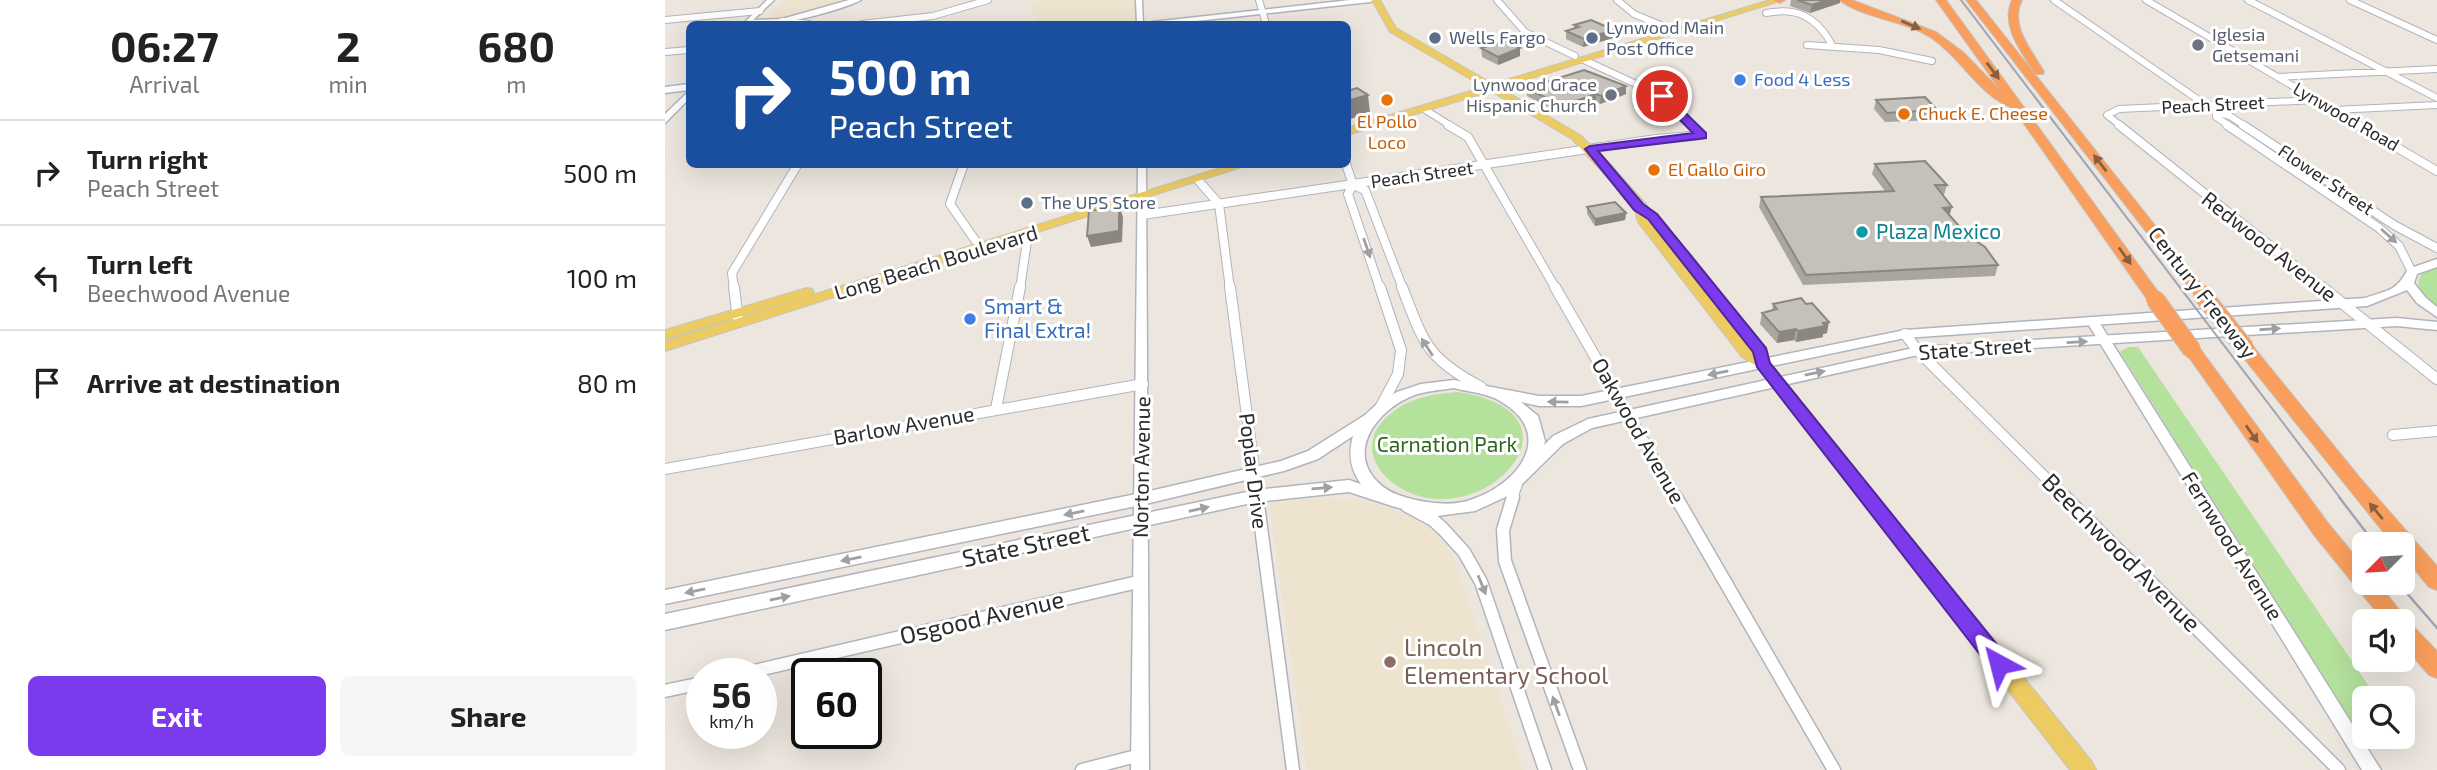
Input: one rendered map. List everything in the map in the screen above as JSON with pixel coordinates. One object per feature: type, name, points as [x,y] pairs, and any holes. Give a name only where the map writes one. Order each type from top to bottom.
[{"type":"highway","points":[[1844,0],[1932,34],[1959,54],[1990,89],[2018,108]]},
{"type":"highway","points":[[1929,0],[1952,17]]},
{"type":"highway","name":"Century Freeway","points":[[1941,0],[2321,529],[2352,566]]},
{"type":"highway","name":"Century Freeway","points":[[1971,0],[2353,483],[2437,581]]},
{"type":"highway","points":[[2017,0],[2012,8],[2012,19],[2039,71],[2040,86]]},
{"type":"highway","name":"Century Freeway","points":[[2376,595],[2387,609]]},
{"type":"highway","points":[[2415,643],[2437,668]]},
{"type":"main road","points":[[1180,21],[1370,0]]},
{"type":"main road","points":[[1376,0],[1393,30],[1565,130],[1590,149],[1639,207],[1653,217],[1761,352],[1763,364],[1777,382],[2084,770]]},
{"type":"main road","points":[[1672,30],[1754,0]]},
{"type":"main road","points":[[1351,123],[1779,0]]},
{"type":"main road","points":[[791,21],[853,1]]},
{"type":"main road","points":[[1351,131],[1424,109],[1482,84]]},
{"type":"main road","points":[[665,90],[686,87]]},
{"type":"main road","points":[[665,120],[686,97]]},
{"type":"main road","name":"Long Beach Boulevard","points":[[665,335],[737,319],[926,266],[1028,234],[1206,168]]},
{"type":"main road","name":"Long Beach Boulevard","points":[[665,346],[737,319],[1077,208],[1198,180],[1234,168]]},
{"type":"main road","points":[[1028,234],[1028,228],[1071,213],[1077,208]]},
{"type":"main road","points":[[926,266],[937,258],[975,244],[975,240]]},
{"type":"main road","name":"State Street","points":[[1499,393],[1539,401],[1569,402],[1616,395],[1905,334],[2342,304],[2382,298],[2410,277],[2437,263]]},
{"type":"main road","points":[[2410,277],[2421,300],[2437,313]]},
{"type":"main road","name":"State Street","points":[[1533,464],[1558,440],[1588,424],[1627,413],[1919,351],[2367,323],[2397,322],[2437,326]]},
{"type":"main road","points":[[1454,384],[1481,387],[1499,393],[1516,402],[1529,415],[1537,430],[1538,447],[1533,464],[1517,484],[1494,498],[1465,508],[1435,510],[1405,505],[1387,498],[1370,485],[1359,469],[1356,452],[1359,435],[1374,413],[1402,395],[1427,387],[1454,384]]},
{"type":"main road","name":"State Street","points":[[665,597],[1141,499],[1284,466],[1313,455],[1374,413]]},
{"type":"main road","name":"State Street","points":[[665,622],[1256,496],[1349,486],[1387,498]]},
{"type":"main road","points":[[713,612],[725,585]]},
{"type":"street","points":[[752,21],[771,0]]},
{"type":"street","points":[[889,21],[933,16],[988,0]]},
{"type":"street","points":[[1139,0],[1140,21]]},
{"type":"street","points":[[1259,0],[1265,21]]},
{"type":"street","points":[[1497,0],[1525,32],[1579,58]]},
{"type":"street","points":[[1617,0],[1634,14],[1672,30]]},
{"type":"street","name":"Flower Street","points":[[2054,0],[2216,112],[2230,116],[2405,232],[2437,248]]},
{"type":"street","name":"Lynwood Road","points":[[2146,0],[2437,171]]},
{"type":"street","points":[[2248,0],[2437,98]]},
{"type":"street","points":[[2350,0],[2437,40]]},
{"type":"street","points":[[1766,13],[1784,8],[1816,20],[1832,45]]},
{"type":"street","points":[[665,20],[760,11]]},
{"type":"street","points":[[1807,45],[1879,50],[1932,61]]},
{"type":"street","points":[[665,52],[686,50]]},
{"type":"street","name":"Peach Street","points":[[1143,215],[1702,135],[1662,96],[1579,58]]},
{"type":"street","points":[[2277,77],[2437,69]]},
{"type":"street","name":"Peach Street","points":[[2109,112],[2317,100]]},
{"type":"street","points":[[2333,110],[2437,105]]},
{"type":"street","name":"Oakwood Avenue","points":[[1424,109],[1468,137],[1834,770]]},
{"type":"street","name":"Redwood Avenue","points":[[2109,112],[2107,116],[2110,120],[2437,379]]},
{"type":"street","name":"Flower Street","points":[[2216,112],[2216,117],[2379,228],[2399,246],[2410,277]]},
{"type":"street","points":[[737,319],[732,273],[796,168]]},
{"type":"street","points":[[963,168],[950,204],[975,240]]},
{"type":"street","name":"Norton Avenue","points":[[1140,770],[1142,168]]},
{"type":"street","points":[[1347,168],[1353,185],[1348,194],[1401,350],[1398,374],[1374,413]]},
{"type":"street","points":[[2309,180],[2325,179]]},
{"type":"street","points":[[1198,180],[1219,204]]},
{"type":"street","points":[[1353,185],[1366,190],[1424,343],[1449,370],[1481,387]]},
{"type":"street","name":"Poplar Drive","points":[[1219,204],[1293,770]]},
{"type":"street","points":[[996,409],[1025,264],[1028,234]]},
{"type":"street","name":"Fernwood Avenue","points":[[2093,322],[2372,770]]},
{"type":"street","name":"Beechwood Avenue","points":[[1905,334],[2339,770]]},
{"type":"street","name":"Barlow Avenue","points":[[665,469],[1143,384]]},
{"type":"street","points":[[2393,435],[2437,431]]},
{"type":"street","points":[[1517,484],[1503,530],[1505,561],[1580,770]]},
{"type":"street","points":[[1405,505],[1433,520],[1443,529],[1464,552],[1481,582],[1545,770]]},
{"type":"street","name":"Osgood Avenue","points":[[777,666],[1142,580]]},
{"type":"street","points":[[665,691],[686,686]]},
{"type":"street","points":[[1082,770],[1140,755]]},
{"type":"shaded area","points":[[785,0],[841,0],[778,19],[769,18]]},
{"type":"shaded area","points":[[1043,0],[1138,0],[1139,21],[1035,21],[1036,16],[1031,16],[1034,3]]},
{"type":"shaded area","name":"Lincoln Elementary School","points":[[1322,498],[1356,500],[1385,506],[1415,519],[1435,532],[1452,553],[1523,770],[1307,770],[1269,503]]},
{"type":"green space","points":[[2437,267],[2437,307],[2421,290],[2419,279],[2428,270]]},
{"type":"green space","points":[[2128,347],[2138,347],[2352,661],[2352,672],[2359,672],[2369,686],[2352,686],[2352,722],[2120,352]]},
{"type":"green space","name":"Carnation Park","points":[[1458,392],[1498,404],[1518,422],[1522,443],[1513,464],[1494,483],[1468,495],[1437,499],[1406,491],[1393,483],[1376,463],[1373,441],[1377,430],[1385,419],[1411,401]]},
{"type":"building","points":[[1797,0],[1827,0],[1812,5]]},
{"type":"building","points":[[1591,20],[1614,30],[1584,39],[1566,31],[1579,27],[1574,25]]},
{"type":"building","points":[[1507,41],[1520,48],[1498,57],[1481,48]]},
{"type":"building","points":[[1584,70],[1626,86],[1601,96],[1596,94],[1561,106],[1527,88]]},
{"type":"building","points":[[1357,88],[1368,95],[1351,100],[1351,90]]},
{"type":"building","points":[[1925,97],[1937,110],[1887,113],[1876,100]]},
{"type":"building","name":"Plaza Mexico","points":[[1925,161],[1947,185],[1935,185],[1952,207],[1943,208],[1967,235],[1985,247],[1998,265],[1806,275],[1761,197],[1894,191],[1875,164]]},
{"type":"building","points":[[1615,202],[1626,213],[1595,219],[1587,207]]},
{"type":"building","points":[[1119,206],[1119,231],[1087,236],[1089,211]]},
{"type":"building","points":[[1801,298],[1806,304],[1812,303],[1829,322],[1823,323],[1825,326],[1779,332],[1762,313],[1777,309],[1773,304]]},
{"type":"tram line","points":[[1961,0],[2341,499]]},
{"type":"tram line","points":[[2339,497],[2366,532]]},
{"type":"tram line","points":[[2408,595],[2437,628]]},
{"type":"place","name":"Wells Fargo","points":[[1435,38]]},
{"type":"place","name":"Lynwood Main Post Office","points":[[1592,38]]},
{"type":"place","name":"Iglesia Getsemani","points":[[2198,45]]},
{"type":"place","name":"Food 4 Less","points":[[1740,80]]},
{"type":"place","name":"Lynwood Grace Hispanic Church","points":[[1611,95]]},
{"type":"place","name":"El Pollo Loco","points":[[1387,100]]},
{"type":"place","name":"Chuck E. Cheese","points":[[1904,114]]},
{"type":"place","name":"El Gallo Giro","points":[[1654,170]]},
{"type":"place","name":"The UPS Store","points":[[1027,203]]},
{"type":"place","name":"Plaza Mexico","points":[[1862,232]]},
{"type":"place","name":"Smart & Final Extra!","points":[[970,319]]},
{"type":"place","name":"Lincoln Elementary School","points":[[1390,662]]},
{"type":"route","points":[[1662,96],[1702,135],[1590,149],[1639,207],[1653,217],[1734,318],[1761,352],[1763,364],[1999,664]]}]
